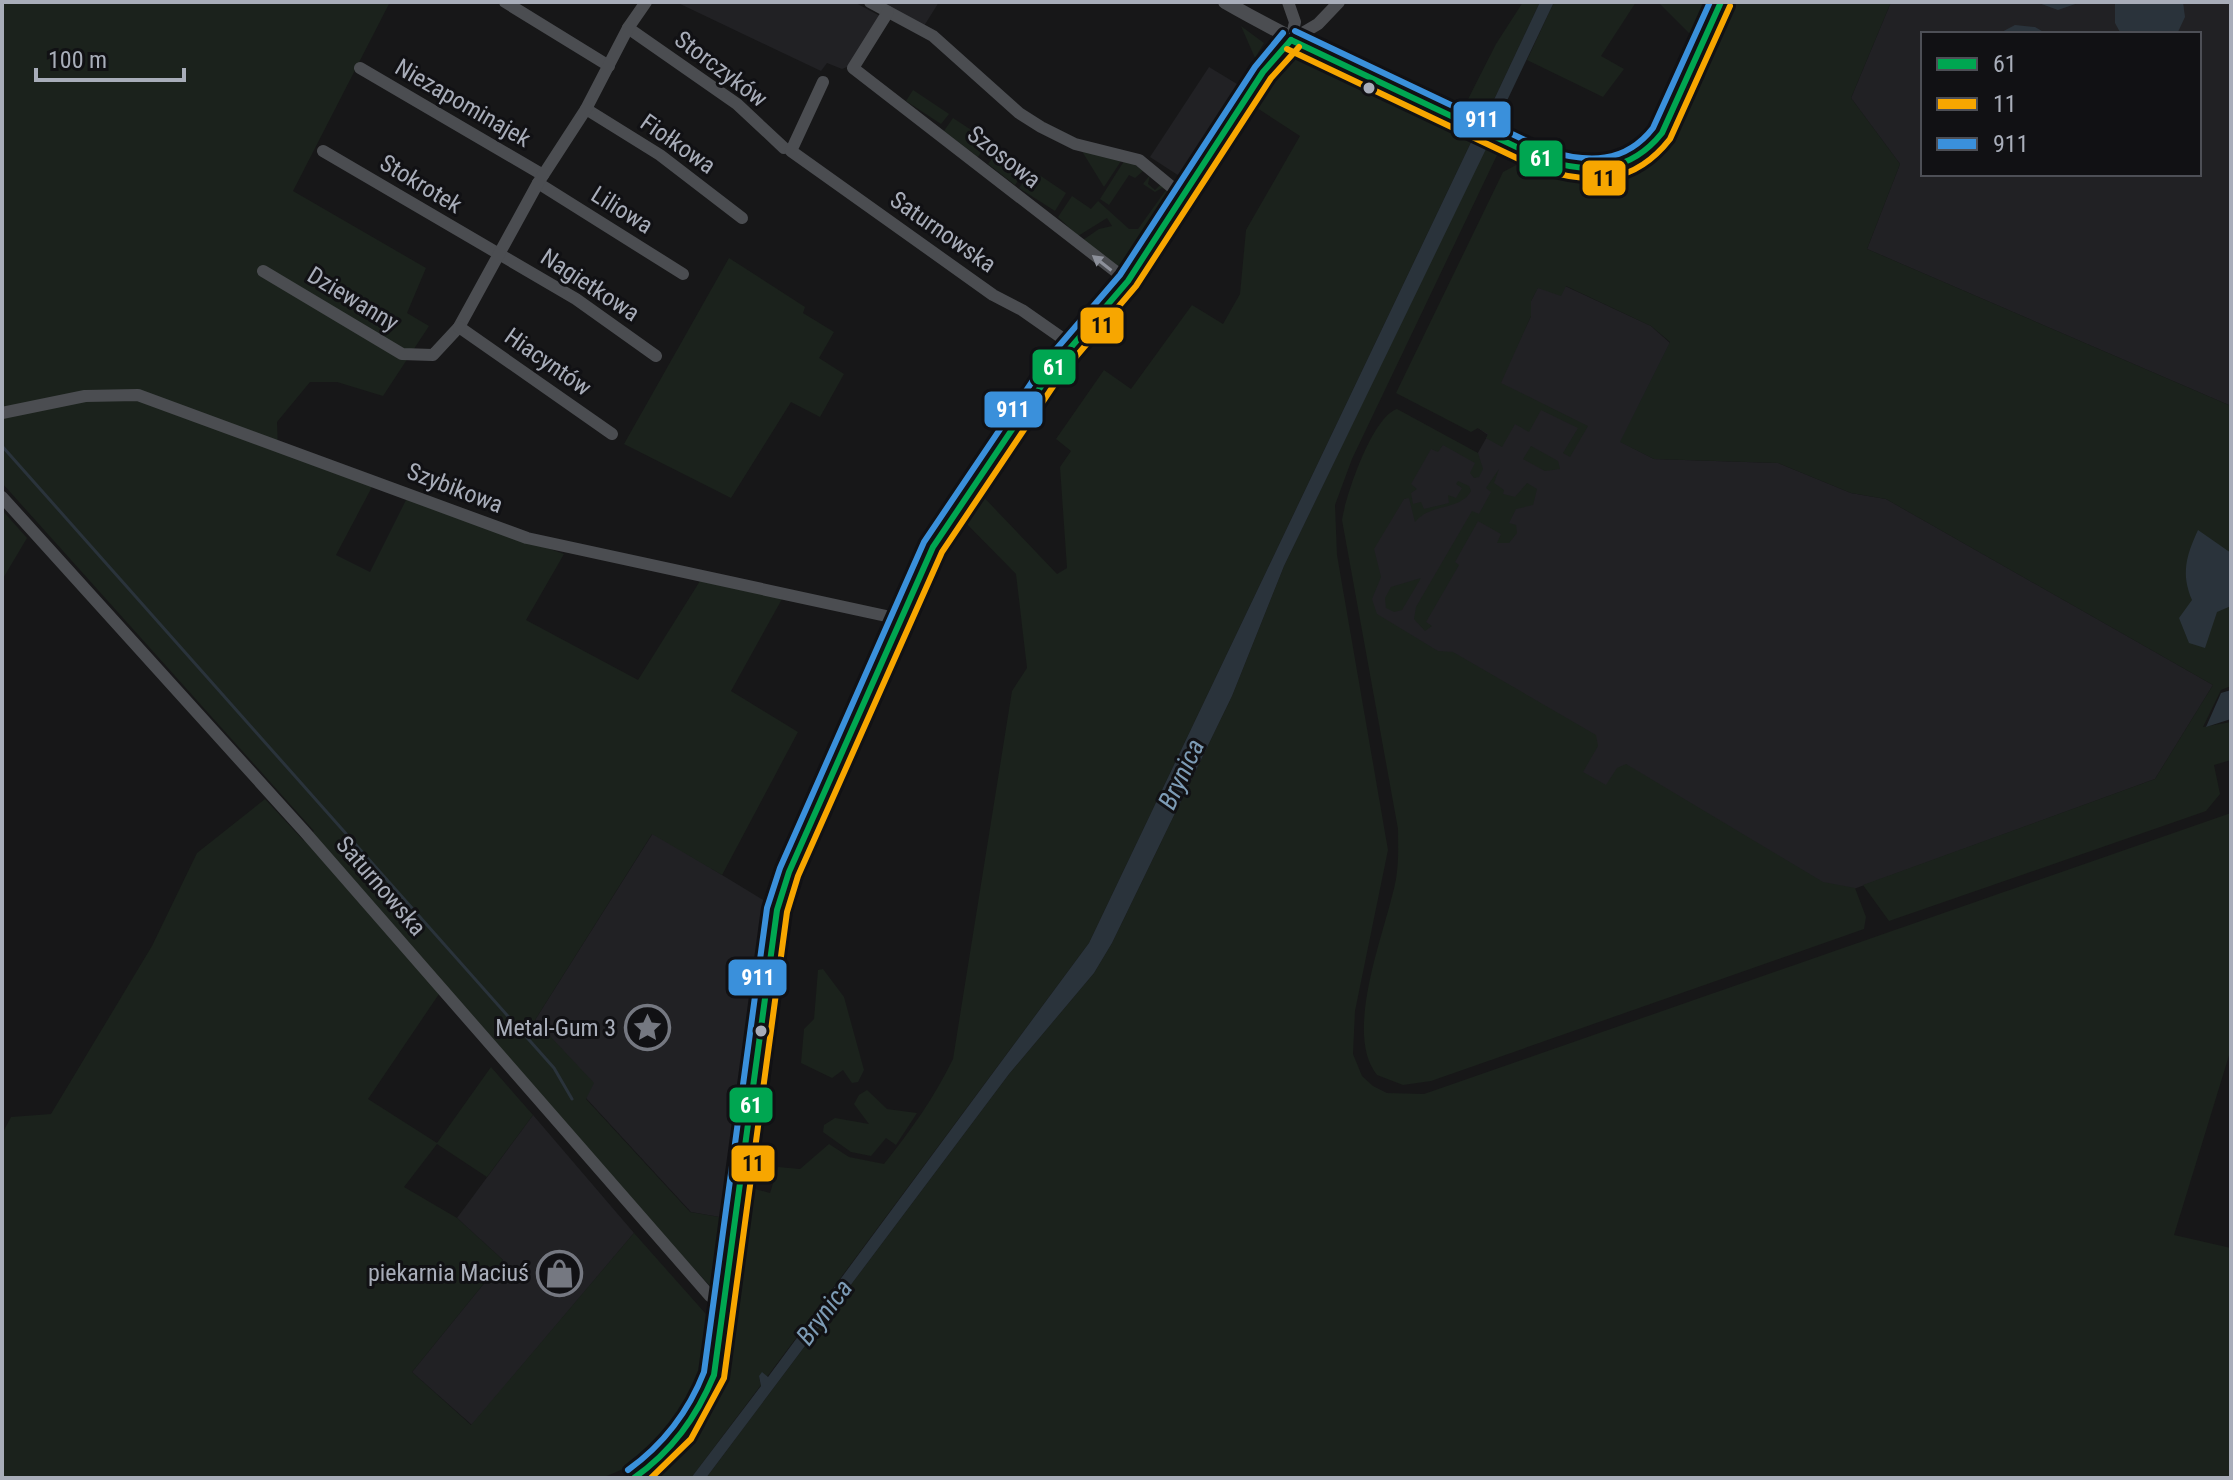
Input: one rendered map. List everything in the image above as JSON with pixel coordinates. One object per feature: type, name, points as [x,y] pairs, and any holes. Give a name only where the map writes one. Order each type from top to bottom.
[{"type":"street","points":[[505,2],[609,66]]},
{"type":"street","name":"Dziewanny","points":[[263,271],[402,354],[433,355],[459,327],[540,179],[586,109],[628,28],[646,2]]},
{"type":"street","points":[[870,2],[933,36],[1019,113],[1041,127],[1075,144],[1139,160],[1185,198]]},
{"type":"street","points":[[1225,2],[1291,40],[1544,160],[1577,170],[1612,168],[1640,155],[1662,133],[1672,117],[1721,2]]},
{"type":"street","points":[[1288,2],[1295,22],[1291,40]]},
{"type":"street","points":[[634,1478],[669,1450],[699,1411],[719,1357],[777,910],[789,872],[933,547],[965,493],[1072,345],[1128,281],[1185,198],[1263,72],[1291,40],[1318,24],[1339,2]]},
{"type":"street","name":"Szosowa","points":[[888,12],[853,68],[1128,281]]},
{"type":"street","name":"Storczyków","points":[[628,28],[737,104],[788,150]]},
{"type":"street","name":"Niezapominajek","points":[[360,68],[540,179]]},
{"type":"street","points":[[788,150],[823,82]]},
{"type":"street","name":"Fiołkowa","points":[[586,109],[660,155],[742,218]]},
{"type":"street","name":"Saturnowska","points":[[788,150],[993,295],[1022,310],[1072,345]]},
{"type":"street","name":"Stokrotek","points":[[323,151],[498,253]]},
{"type":"street","name":"Liliowa","points":[[540,179],[683,274]]},
{"type":"street","name":"Nagietkowa","points":[[498,253],[576,299],[656,356]]},
{"type":"street","name":"Hiacyntów","points":[[459,327],[612,434]]},
{"type":"street","name":"Szybikowa","points":[[2,413],[85,396],[138,395],[527,538],[900,619]]},
{"type":"street","name":"Saturnowska","points":[[2,497],[304,831],[710,1296],[725,1303]]},
{"type":"shaded area","points":[[2,2],[390,2],[293,191],[426,268],[407,313],[429,326],[383,396],[337,382],[310,382],[277,422],[278,449],[373,485],[336,555],[370,572],[407,498],[564,554],[526,620],[638,680],[700,581],[782,599],[731,691],[798,732],[722,875],[652,834],[535,1020],[594,1083],[586,1099],[690,1212],[725,1218],[718,1286],[711,1287],[439,994],[368,1099],[437,1143],[491,1067],[533,1115],[487,1177],[437,1144],[404,1187],[457,1218],[503,1260],[412,1372],[471,1425],[634,1233],[713,1322],[707,1370],[695,1399],[661,1442],[616,1472],[600,1478],[2,1478],[2,1134],[11,1117],[51,1114],[152,946],[197,853],[265,799],[304,841],[314,831],[2,483]]},
{"type":"shaded area","points":[[676,2],[854,2],[880,16],[852,65],[842,69],[827,63],[821,71]]},
{"type":"shaded area","points":[[878,2],[939,2],[924,26]]},
{"type":"shaded area","points":[[1523,2],[1540,2],[1483,123],[1462,111],[1496,44]]},
{"type":"shaded area","points":[[1554,2],[1636,2],[1601,56],[1624,69],[1603,97],[1527,60]]},
{"type":"shaded area","points":[[1658,2],[1715,2],[1698,42]]},
{"type":"shaded area","points":[[1728,2],[1891,2],[1851,98],[1900,164],[1867,249],[2231,406],[2231,686],[2221,690],[2203,727],[2231,722],[2231,760],[2214,765],[2220,794],[2206,811],[1889,921],[1863,885],[2155,779],[2213,685],[1886,499],[1851,493],[1778,463],[1654,459],[1620,442],[1670,342],[1651,326],[1566,286],[1561,296],[1538,288],[1531,301],[1531,316],[1501,383],[1588,426],[1570,457],[1563,453],[1578,428],[1541,410],[1529,432],[1515,424],[1502,447],[1486,438],[1488,434],[1478,428],[1471,432],[1396,393],[1503,172],[1518,164],[1574,178],[1597,179],[1634,169],[1655,152],[1687,106]]},
{"type":"shaded area","points":[[1891,2],[2231,2],[2231,406],[1867,249],[1900,164],[1851,98]]},
{"type":"shaded area","points":[[1241,26],[1264,43],[1255,58]]},
{"type":"shaded area","points":[[1309,56],[1475,134],[1089,943],[767,1377],[762,1373],[759,1377],[761,1385],[691,1478],[640,1478],[690,1439],[707,1416],[721,1385],[749,1166],[756,1168],[755,1189],[770,1193],[778,1167],[800,1169],[829,1144],[849,1157],[884,1164],[922,1113],[953,1059],[1012,691],[1027,668],[1016,574],[960,517],[975,488],[1057,574],[1067,568],[1060,467],[1071,451],[1056,439],[1104,370],[1131,389],[1192,305],[1223,324],[1240,294],[1246,230],[1300,136],[1254,106],[1282,63]]},
{"type":"shaded area","points":[[1209,67],[1242,87],[1184,179],[1150,157]]},
{"type":"shaded area","points":[[913,90],[949,114],[941,124],[906,101]]},
{"type":"shaded area","points":[[953,118],[988,141],[978,157],[944,131]]},
{"type":"shaded area","points":[[1489,140],[1498,146],[1498,153],[1352,459],[1335,505],[1337,555],[1388,850],[1355,1011],[1353,1054],[1362,1076],[1387,1093],[1424,1094],[2231,813],[2231,1049],[2174,1235],[2231,1248],[2231,1478],[706,1478],[1009,1074],[1094,973],[1112,943],[1232,696],[1284,566]]},
{"type":"shaded area","points":[[992,144],[1028,167],[1015,185],[988,164],[992,159],[986,154]]},
{"type":"shaded area","points":[[1080,148],[1123,158],[1104,187]]},
{"type":"shaded area","points":[[1126,158],[1143,171],[1135,178],[1129,175],[1109,205],[1100,199]]},
{"type":"shaded area","points":[[1032,170],[1066,193],[1055,211],[1019,188]]},
{"type":"shaded area","points":[[1150,175],[1148,184],[1155,190],[1161,184],[1171,191],[1116,271],[1083,240],[1099,229],[1112,226],[1107,218],[1078,236],[1058,217],[1072,196],[1091,209],[1098,201],[1129,229],[1138,229],[1166,190],[1162,188],[1155,192],[1143,184]]},
{"type":"shaded area","points":[[729,258],[805,307],[803,313],[834,332],[819,358],[844,374],[820,417],[791,402],[731,498],[624,444]]},
{"type":"shaded area","points":[[1565,286],[1651,326],[1670,343],[1621,442],[1654,459],[1778,463],[1851,493],[1886,499],[2213,685],[2155,779],[1840,894],[1610,792],[1369,621],[1356,559],[1430,433],[1475,458],[1488,435],[1478,428],[1531,316],[1531,301],[1538,287]]},
{"type":"shaded area","points":[[1397,409],[1478,453],[1483,469],[1479,477],[1474,478],[1470,473],[1475,463],[1443,445],[1438,452],[1431,449],[1411,484],[1417,489],[1411,493],[1413,504],[1421,502],[1424,509],[1449,503],[1448,495],[1456,498],[1462,488],[1456,484],[1458,481],[1469,486],[1471,491],[1460,502],[1429,512],[1415,522],[1409,498],[1404,499],[1374,549],[1381,577],[1372,599],[1377,614],[1438,651],[1453,652],[1596,735],[1598,746],[1583,772],[1606,785],[1617,768],[1626,764],[1823,882],[1855,888],[1866,917],[1864,929],[1431,1081],[1403,1085],[1377,1075],[1367,1056],[1365,1007],[1396,879],[1398,829],[1342,520],[1355,476],[1370,441],[1378,426]]},
{"type":"shaded area","points":[[1531,446],[1558,461],[1560,469],[1545,471],[1523,459]]},
{"type":"shaded area","points":[[1499,469],[1494,483],[1504,490],[1503,494],[1515,497],[1527,483],[1537,489],[1533,505],[1516,509],[1509,523],[1516,525],[1517,533],[1509,543],[1497,543],[1501,534],[1478,521],[1455,562],[1459,565],[1426,622],[1432,626],[1425,631],[1414,619],[1416,607],[1472,511],[1479,514],[1491,492],[1486,488]]},
{"type":"shaded area","points":[[2,510],[27,538],[2,580]]},
{"type":"shaded area","points":[[1421,578],[1402,610],[1394,612],[1386,608],[1385,598],[1391,587]]},
{"type":"shaded area","name":"Metal-Gum 3","points":[[653,833],[768,903],[734,1177],[725,1218],[691,1212],[586,1098],[535,1020]]},
{"type":"shaded area","points":[[823,969],[844,997],[864,1070],[858,1082],[852,1083],[843,1070],[832,1078],[801,1063],[804,1029],[814,1019],[818,970]]},
{"type":"shaded area","points":[[867,1090],[887,1109],[917,1113],[896,1145],[886,1138],[871,1156],[851,1152],[823,1132],[824,1125],[835,1118],[869,1124],[854,1104],[859,1095]]},
{"type":"shaded area","points":[[533,1115],[634,1233],[472,1425],[412,1372],[503,1260],[457,1218]]},
{"type":"water","points":[[1540,2],[1554,2],[1494,128],[1483,123]]},
{"type":"water","points":[[2036,2],[2081,2],[2058,10]]},
{"type":"water","points":[[2115,2],[2183,2],[2185,17],[2178,32],[2120,32],[2115,23]]},
{"type":"water","points":[[2015,25],[2035,27],[2044,32],[2002,32]]},
{"type":"water","name":"Brynica","points":[[1475,134],[1489,140],[1486,149],[1284,566],[1232,696],[1112,943],[1094,973],[1009,1074],[706,1478],[691,1478],[761,1386],[759,1376],[762,1372],[768,1377],[1089,943]]},
{"type":"water","points":[[2198,530],[2231,553],[2231,606],[2217,612],[2205,648],[2189,643],[2179,618],[2192,600],[2186,565]]},
{"type":"water","points":[[2231,690],[2231,719],[2206,727],[2221,693]]},
{"type":"waterway","points":[[2,446],[554,1068],[572,1099]]},
{"type":"transit line","name":"911","points":[[1295,31],[1548,151],[1577,158],[1605,158],[1630,148],[1653,128],[1710,2]]},
{"type":"transit line","name":"61","points":[[1291,40],[1544,160],[1577,167],[1608,167],[1637,156],[1662,133],[1721,2]]},
{"type":"transit line","name":"11","points":[[1287,49],[1540,169],[1594,179],[1627,173],[1656,154],[1670,139],[1730,6]]},
{"type":"transit line","name":"911","points":[[628,1470],[674,1427],[704,1372],[767,908],[780,868],[924,542],[1046,361],[1120,275],[1255,67],[1283,33]]},
{"type":"transit line","name":"61","points":[[634,1478],[660,1457],[682,1432],[714,1375],[777,910],[789,872],[933,547],[1054,367],[1128,281],[1263,72],[1291,40]]},
{"type":"transit line","name":"11","points":[[651,1478],[691,1439],[724,1378],[787,912],[798,876],[942,552],[1062,373],[1136,286],[1271,78],[1299,47]]},
{"type":"place","name":"Metal-Gum 3","points":[[647,1028]]},
{"type":"place","name":"piekarnia Maciuś","points":[[560,1273]]}]
